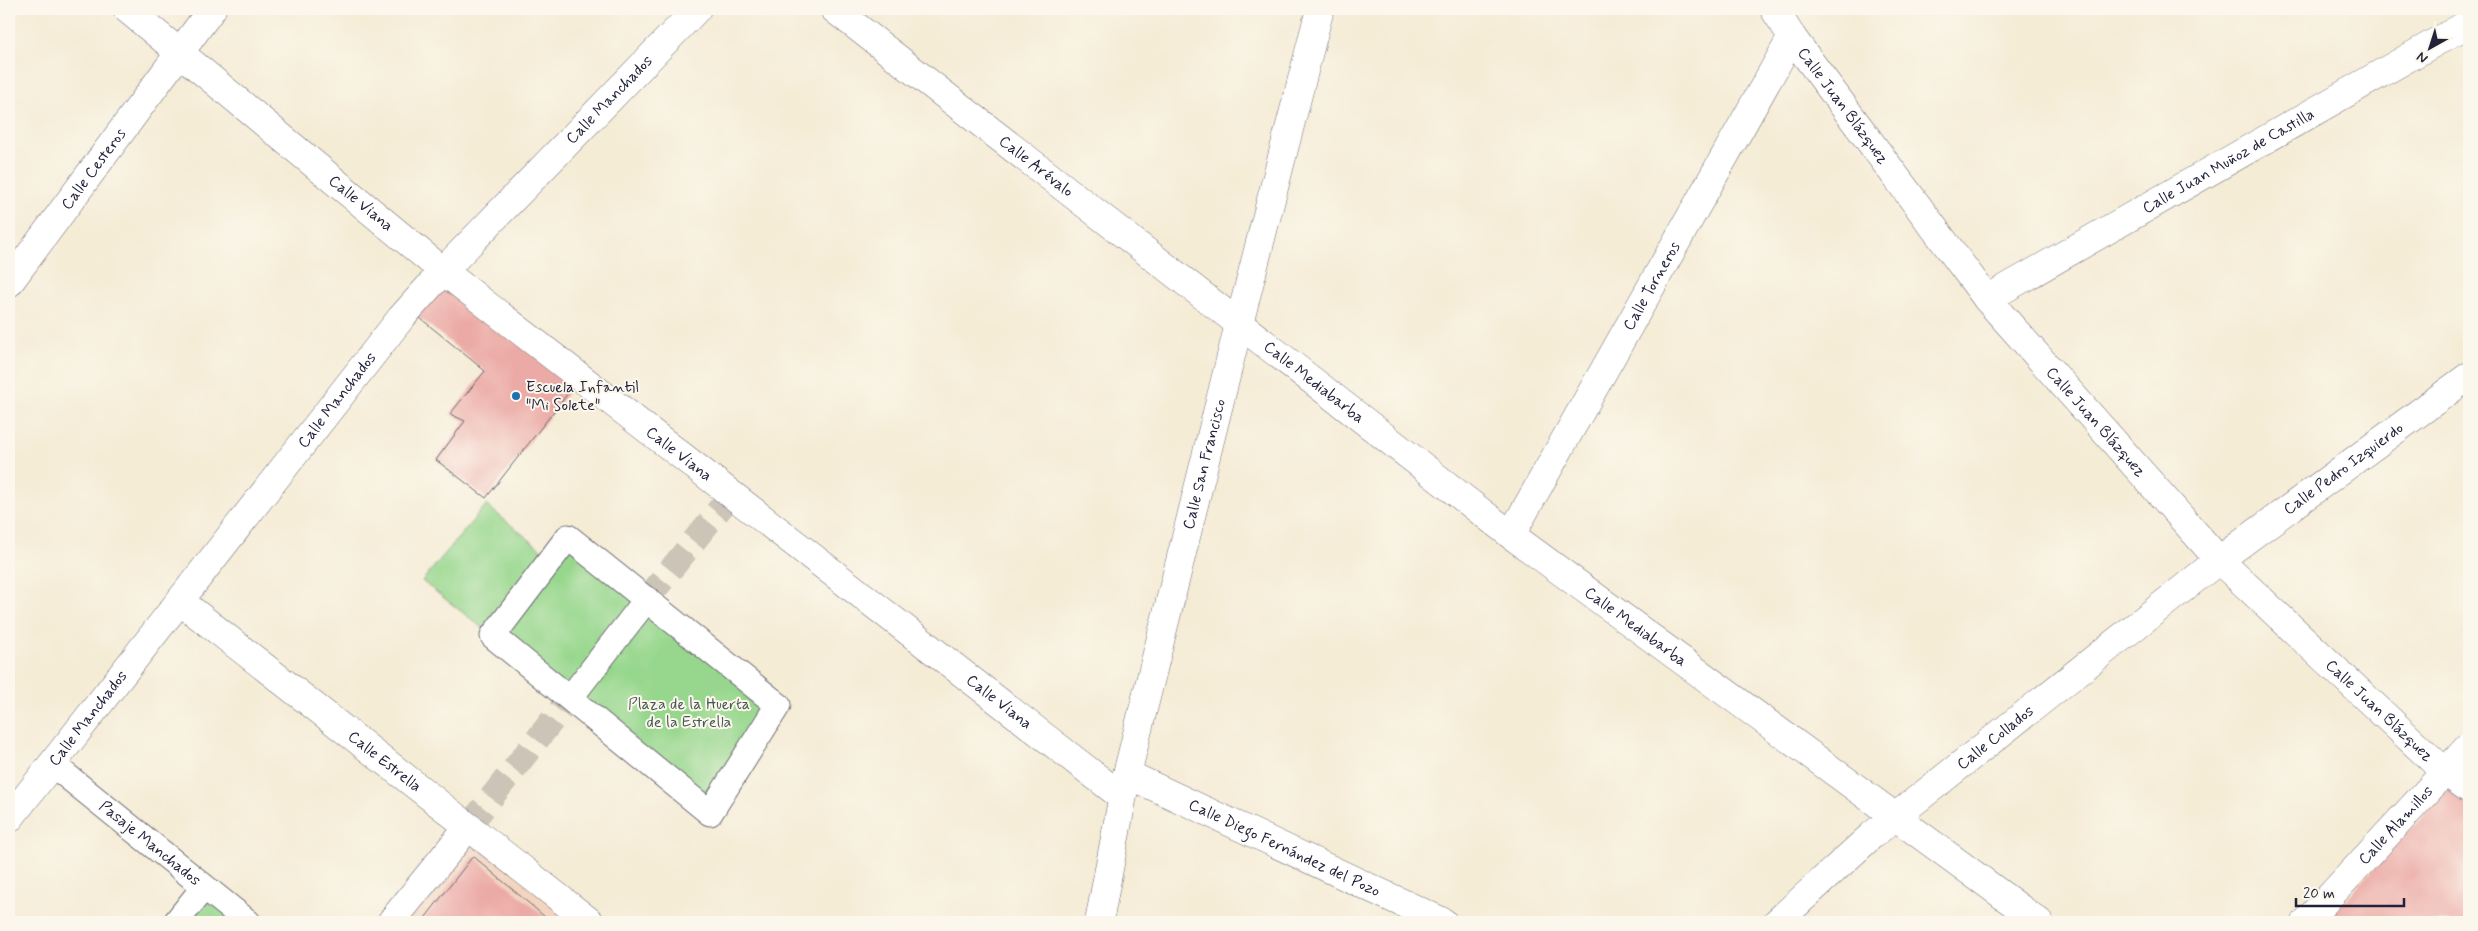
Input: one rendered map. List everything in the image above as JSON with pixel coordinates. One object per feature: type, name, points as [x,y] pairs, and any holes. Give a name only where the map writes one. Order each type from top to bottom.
[{"type":"street","name":"Calle Viana","points":[[127,9],[442,271],[1124,785]]},
{"type":"street","name":"Calle Cesteros","points":[[9,283],[212,9]]},
{"type":"street","name":"Calle Manchados","points":[[9,819],[401,318],[442,271],[697,9]]},
{"type":"street","name":"Calle Arévalo","points":[[834,9],[1238,324]]},
{"type":"street","name":"Calle San Francisco","points":[[1099,922],[1124,785],[1238,324],[1320,9]]},
{"type":"street","name":"Calle Juan Blázquez","points":[[1774,9],[1792,37],[1987,299],[2219,560],[2444,771],[2469,789]]},
{"type":"street","name":"Calle Juan Muñoz de Castilla","points":[[1987,299],[2469,23]]},
{"type":"street","name":"Calle Torneros","points":[[1511,535],[1792,37]]},
{"type":"street","name":"Calle Mediabarba","points":[[1238,324],[1511,535],[2039,922]]},
{"type":"street","name":"Calle Pedro Izquierdo","points":[[2219,560],[2469,376]]},
{"type":"street","points":[[568,537],[647,599],[778,705],[710,813],[493,636],[568,537]]},
{"type":"street","name":"Calle Collados","points":[[1777,922],[1871,836],[2219,560]]},
{"type":"street","points":[[570,698],[647,599]]},
{"type":"street","name":"Calle Estrella","points":[[180,601],[590,922]]},
{"type":"street","name":"Calle Alamillos","points":[[2306,922],[2469,746]]},
{"type":"street","name":"Pasaje Manchados","points":[[52,764],[248,922]]},
{"type":"street","name":"Calle Diego Fernández del Pozo","points":[[1124,785],[1443,922]]},
{"type":"street","points":[[391,922],[468,827]]},
{"type":"street","points":[[176,922],[204,887]]},
{"type":"shaded area","points":[[468,827],[590,922],[391,922]]},
{"type":"green space","name":"Plaza de la Huerta de la Estrella","points":[[486,505],[552,558],[568,537],[778,705],[710,813],[493,636],[422,581]]},
{"type":"green space","points":[[204,887],[248,922],[176,922]]},
{"type":"building","name":"Escuela Infantil \"Mi Solete\"","points":[[443,271],[580,378],[486,498],[436,460],[465,421],[450,414],[485,371],[409,309]]},
{"type":"building","points":[[2448,788],[2469,804],[2469,922],[2325,922]]},
{"type":"building","points":[[473,856],[551,922],[422,922]]},
{"type":"tunnel","points":[[647,599],[731,495]]},
{"type":"tunnel","points":[[468,827],[570,698]]},
{"type":"place","name":"Escuela Infantil \"Mi Solete\"","points":[[516,396]]}]
